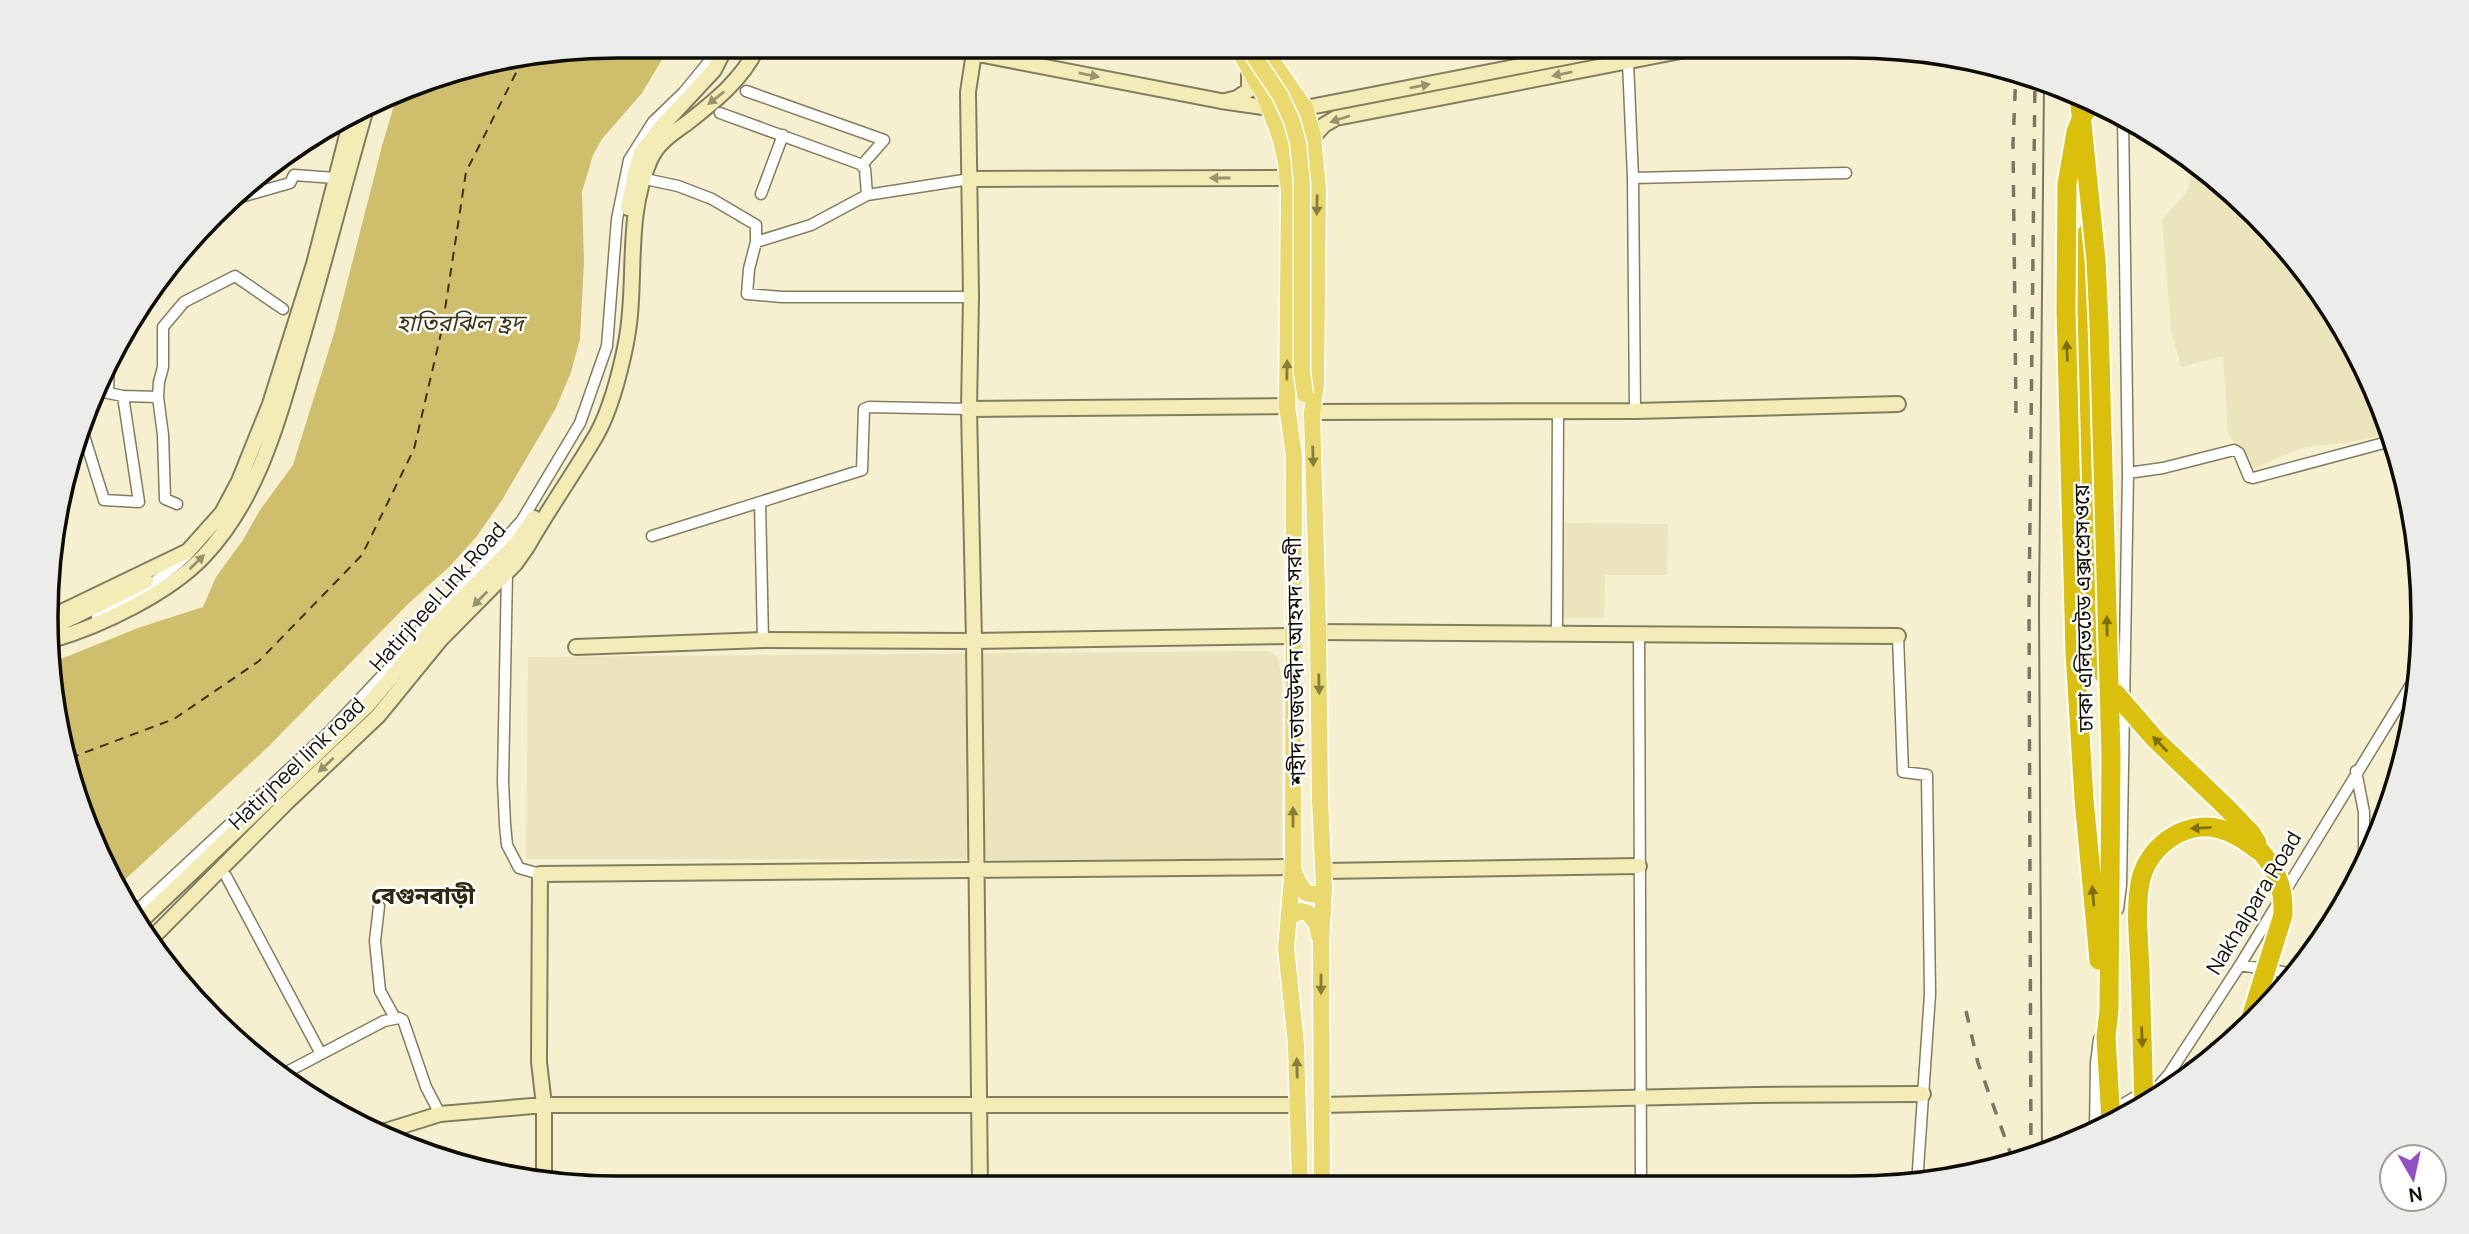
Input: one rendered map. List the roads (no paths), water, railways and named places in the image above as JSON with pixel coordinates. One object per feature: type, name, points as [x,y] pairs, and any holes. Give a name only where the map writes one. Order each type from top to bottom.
[{"type":"highway","name":"ঢাকা এলিভেটেড এক্সপ্রেসওয়ে","points":[[2080,106],[2099,323],[2111,755],[2109,1010],[2106,1037],[2111,1113]]},
{"type":"highway","points":[[2087,110],[2076,132],[2067,184],[2066,310],[2076,665],[2084,799],[2106,1037]]},
{"type":"highway","points":[[2090,203],[2083,364],[2085,600],[2091,645],[2094,657],[2116,694],[2155,739],[2251,833],[2274,867],[2284,900],[2283,915],[2256,1003]]},
{"type":"highway","points":[[2144,1094],[2138,916],[2140,881],[2145,867],[2166,841],[2187,829],[2218,828],[2232,833],[2262,853]]},
{"type":"main road","name":"শহীদ তাজউদ্দীন আহমদ সরণী","points":[[1244,58],[1270,108],[1287,170],[1287,406],[1294,456],[1293,867],[1286,948],[1296,1044],[1300,1176]]},
{"type":"main road","points":[[1255,58],[1280,95],[1292,121],[1298,143],[1302,183],[1302,373],[1305,394],[1312,412]]},
{"type":"main road","name":"শহীদ তাজউদ্দীন আহমদ সরণী","points":[[1271,58],[1305,108],[1313,137],[1318,188],[1316,384],[1312,412],[1324,871],[1321,943],[1322,1176]]},
{"type":"main road","points":[[1262,90],[1286,78]]},
{"type":"main road","points":[[1270,108],[1305,108]]},
{"type":"main road","points":[[1279,135],[1280,125],[1285,117],[1293,111],[1305,108]]},
{"type":"main road","points":[[1287,170],[1313,137]]},
{"type":"main road","points":[[1293,867],[1306,893],[1318,895],[1324,888]]},
{"type":"main road","points":[[1289,917],[1301,911],[1308,913],[1317,925],[1321,943]]},
{"type":"street","points":[[140,908],[329,732],[393,664],[426,621],[484,564],[522,520],[580,424],[607,346],[617,219],[629,160],[653,122],[712,58]]},
{"type":"street","name":"Hatirjheel Link Road","points":[[145,917],[358,716],[433,628],[510,551],[525,532],[594,424],[608,386],[624,316],[625,244],[641,153],[661,127],[714,70],[720,58]]},
{"type":"street","name":"Hatirjheel Link Road","points":[[628,328],[634,201],[655,151],[671,134],[729,89],[751,58]]},
{"type":"street","points":[[970,58],[969,409],[979,1176]]},
{"type":"street","points":[[1017,58],[1221,101],[1270,108]]},
{"type":"street","points":[[1305,108],[1562,58]]},
{"type":"street","points":[[1628,58],[1633,178],[1634,411]]},
{"type":"street","points":[[1313,137],[1324,125],[1336,118],[1648,58]]},
{"type":"street","points":[[1221,101],[1237,98],[1249,90],[1249,65]]},
{"type":"street","points":[[746,91],[884,140],[862,165]]},
{"type":"street","points":[[720,113],[862,165],[865,169],[867,195]]},
{"type":"street","points":[[59,638],[120,612],[190,570],[212,547],[241,506],[263,462],[284,399],[363,119]]},
{"type":"street","points":[[58,624],[173,566],[222,513],[257,440],[314,264],[349,126]]},
{"type":"street","points":[[2095,1121],[2096,1063],[2122,885],[2128,473],[2123,128]]},
{"type":"street","points":[[59,637],[136,596],[167,574],[195,547],[217,519],[233,489],[266,400],[344,129]]},
{"type":"street","points":[[761,194],[783,135]]},
{"type":"street","points":[[756,242],[811,225],[867,195],[970,179],[1263,178],[1287,170]]},
{"type":"street","points":[[1633,178],[1846,173]]},
{"type":"street","points":[[252,194],[290,183],[294,175],[335,178]]},
{"type":"street","points":[[650,180],[678,186],[712,199],[756,225],[756,242],[748,269],[747,294],[782,297],[971,297]]},
{"type":"street","points":[[177,504],[165,499],[163,435],[158,397],[163,367],[163,327],[184,302],[235,276],[283,309]]},
{"type":"street","name":"Hatirjheel link road","points":[[156,934],[187,900],[378,716],[440,640],[527,547],[596,434],[617,377],[628,328]]},
{"type":"street","points":[[108,385],[108,393]]},
{"type":"street","points":[[105,392],[158,397]]},
{"type":"street","points":[[85,443],[104,500],[139,502],[123,396]]},
{"type":"street","points":[[1312,412],[1634,411],[1898,404]]},
{"type":"street","points":[[652,536],[862,470],[864,409],[869,407],[969,409],[1287,406]]},
{"type":"street","points":[[1557,634],[1558,412]]},
{"type":"street","points":[[2128,473],[2163,468],[2234,450],[2239,453],[2249,477],[2253,478],[2384,443]]},
{"type":"street","points":[[760,502],[763,640]]},
{"type":"street","points":[[58,615],[188,551]]},
{"type":"street","points":[[507,571],[503,781],[505,825],[507,845],[519,868],[526,872],[1293,867]]},
{"type":"street","points":[[1318,632],[1898,636],[1903,772],[1927,775],[1930,994],[1918,1172]]},
{"type":"street","points":[[1639,634],[1641,1176]]},
{"type":"street","points":[[576,647],[763,640],[974,641],[1293,636]]},
{"type":"street","name":"Nakhalpara Road","points":[[2161,1083],[2240,965],[2356,771],[2405,695]]},
{"type":"street","points":[[2356,771],[2364,812],[2364,842]]},
{"type":"street","points":[[1324,871],[1639,866]]},
{"type":"street","points":[[540,874],[539,1062],[544,1105],[544,1171]]},
{"type":"street","points":[[226,876],[321,1054]]},
{"type":"street","points":[[379,906],[375,941],[380,991],[395,1017],[403,1020],[426,1087],[440,1114]]},
{"type":"street","points":[[2240,965],[2283,972]]},
{"type":"street","points":[[290,1070],[395,1017]]},
{"type":"street","name":"Nakhalpara Road","points":[[2101,1118],[2147,1092]]},
{"type":"street","points":[[1321,1105],[1642,1097],[1923,1094]]},
{"type":"street","points":[[392,1129],[440,1114],[544,1105],[1298,1105]]},
{"type":"water","name":"হাতিরঝিল হ্রদ","points":[[663,58],[642,93],[602,139],[593,155],[582,192],[584,262],[580,339],[571,372],[556,408],[502,500],[477,536],[449,567],[407,605],[269,746],[124,881],[87,797],[68,726],[60,660],[138,628],[203,607],[216,577],[293,465],[335,330],[394,104],[437,87],[508,68],[544,63],[580,59]]},
{"type":"tram line","points":[[2042,1143],[2039,607],[2044,92]]},
{"type":"railway","points":[[2016,82],[2013,144],[2016,413]]},
{"type":"railway","points":[[2031,1147],[2029,606],[2035,88]]},
{"type":"railway","points":[[1966,1011],[1978,1063],[2010,1153]]},
{"type":"district","name":"বেগুনবাড়ী","points":[[423,896]]}]
